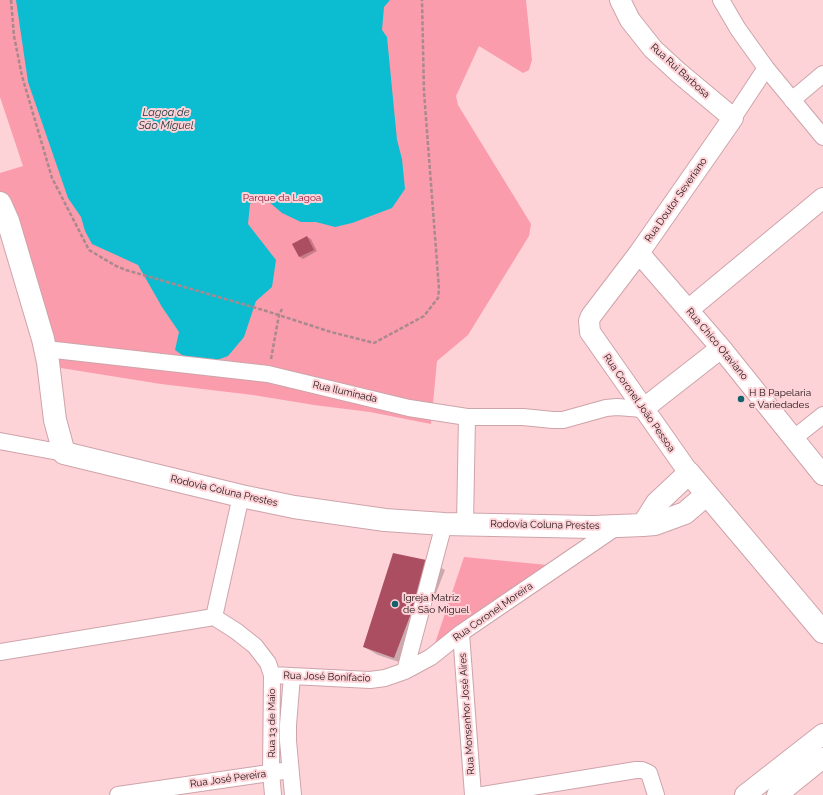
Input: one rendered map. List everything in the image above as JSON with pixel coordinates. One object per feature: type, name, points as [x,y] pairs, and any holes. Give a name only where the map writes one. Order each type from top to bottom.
[{"type":"main road","points":[[0,203],[8,221],[46,349],[53,412],[64,453]]},
{"type":"main road","name":"Rodovia Coluna Prestes","points":[[64,453],[241,496],[339,514],[385,520],[455,524],[593,527],[643,525],[655,524],[685,513],[706,495]]},
{"type":"main road","points":[[643,525],[657,504],[689,474],[823,632]]},
{"type":"street","name":"Rua Rui Barbosa","points":[[620,0],[630,20],[653,49],[733,118]]},
{"type":"street","points":[[721,0],[738,29],[766,68],[823,137]]},
{"type":"street","name":"Rua Doutor Severiano","points":[[590,332],[589,321],[591,316],[639,253],[766,68]]},
{"type":"street","points":[[792,100],[823,74]]},
{"type":"street","points":[[688,310],[823,198]]},
{"type":"street","name":"Rua Chico Otaviano","points":[[639,253],[721,348],[823,475]]},
{"type":"street","name":"Rua Coronel João Pessoa","points":[[590,332],[689,474]]},
{"type":"street","points":[[643,409],[721,348]]},
{"type":"street","name":"Rua Iluminada","points":[[46,349],[268,374],[409,408],[467,417],[523,417],[563,420],[606,408],[617,407],[643,409]]},
{"type":"street","points":[[794,438],[823,415]]},
{"type":"street","points":[[405,670],[455,524],[467,417]]},
{"type":"street","points":[[0,441],[64,453]]},
{"type":"street","points":[[214,617],[241,496]]},
{"type":"street","name":"Rua Coronel Moreira","points":[[405,670],[431,657],[461,633],[618,526]]},
{"type":"street","name":"Rua Coronel Moreira","points":[[580,551],[593,527]]},
{"type":"street","points":[[0,652],[214,617],[236,631],[255,646],[268,662],[272,675]]},
{"type":"street","name":"Rua Monsenhor José Aires","points":[[461,633],[473,795]]},
{"type":"street","name":"Rua José Bonifacio","points":[[272,675],[370,680],[385,678],[405,670]]},
{"type":"street","name":"Rua 13 de Maio","points":[[272,675],[273,795]]},
{"type":"street","points":[[292,676],[288,725],[290,770],[293,795]]},
{"type":"street","points":[[745,795],[823,734]]},
{"type":"street","points":[[777,795],[823,758]]},
{"type":"street","name":"Rua José Pereira","points":[[118,795],[290,770]]},
{"type":"street","points":[[483,795],[636,770],[642,770],[649,773],[656,795]]},
{"type":"path","points":[[10,0],[14,36],[22,76],[52,178],[89,250],[116,266],[126,270],[263,310],[331,332],[374,342],[424,316],[438,298],[440,289],[424,92],[422,0]]},
{"type":"path","points":[[268,374],[279,315],[282,309]]},
{"type":"green space","name":"Parque da Lagoa","points":[[0,0],[526,0],[532,60],[529,70],[523,73],[479,46],[456,96],[458,105],[531,224],[529,236],[468,335],[437,361],[431,424],[370,412],[253,395],[161,384],[61,368],[35,309],[0,220],[0,173],[23,166],[0,97]]},
{"type":"green space","points":[[464,557],[558,566],[427,667]]},
{"type":"water","name":"Lagoa de São Miguel","points":[[16,0],[390,0],[384,7],[382,30],[387,37],[397,140],[402,159],[405,189],[392,208],[352,223],[335,227],[316,222],[301,222],[282,213],[262,196],[250,204],[248,224],[276,260],[272,287],[256,301],[244,337],[228,356],[209,363],[193,361],[175,350],[179,332],[162,307],[138,265],[92,244],[85,231],[81,217],[68,198],[28,82]]},
{"type":"building","points":[[307,236],[314,250],[299,257],[292,244]]},
{"type":"building","name":"Igreja Matriz de São Miguel","points":[[393,553],[431,561],[394,658],[363,647]]},
{"type":"place","name":"H B Papelaria e Variedades","points":[[741,399]]},
{"type":"place","name":"Igreja Matriz de São Miguel","points":[[395,604]]}]
